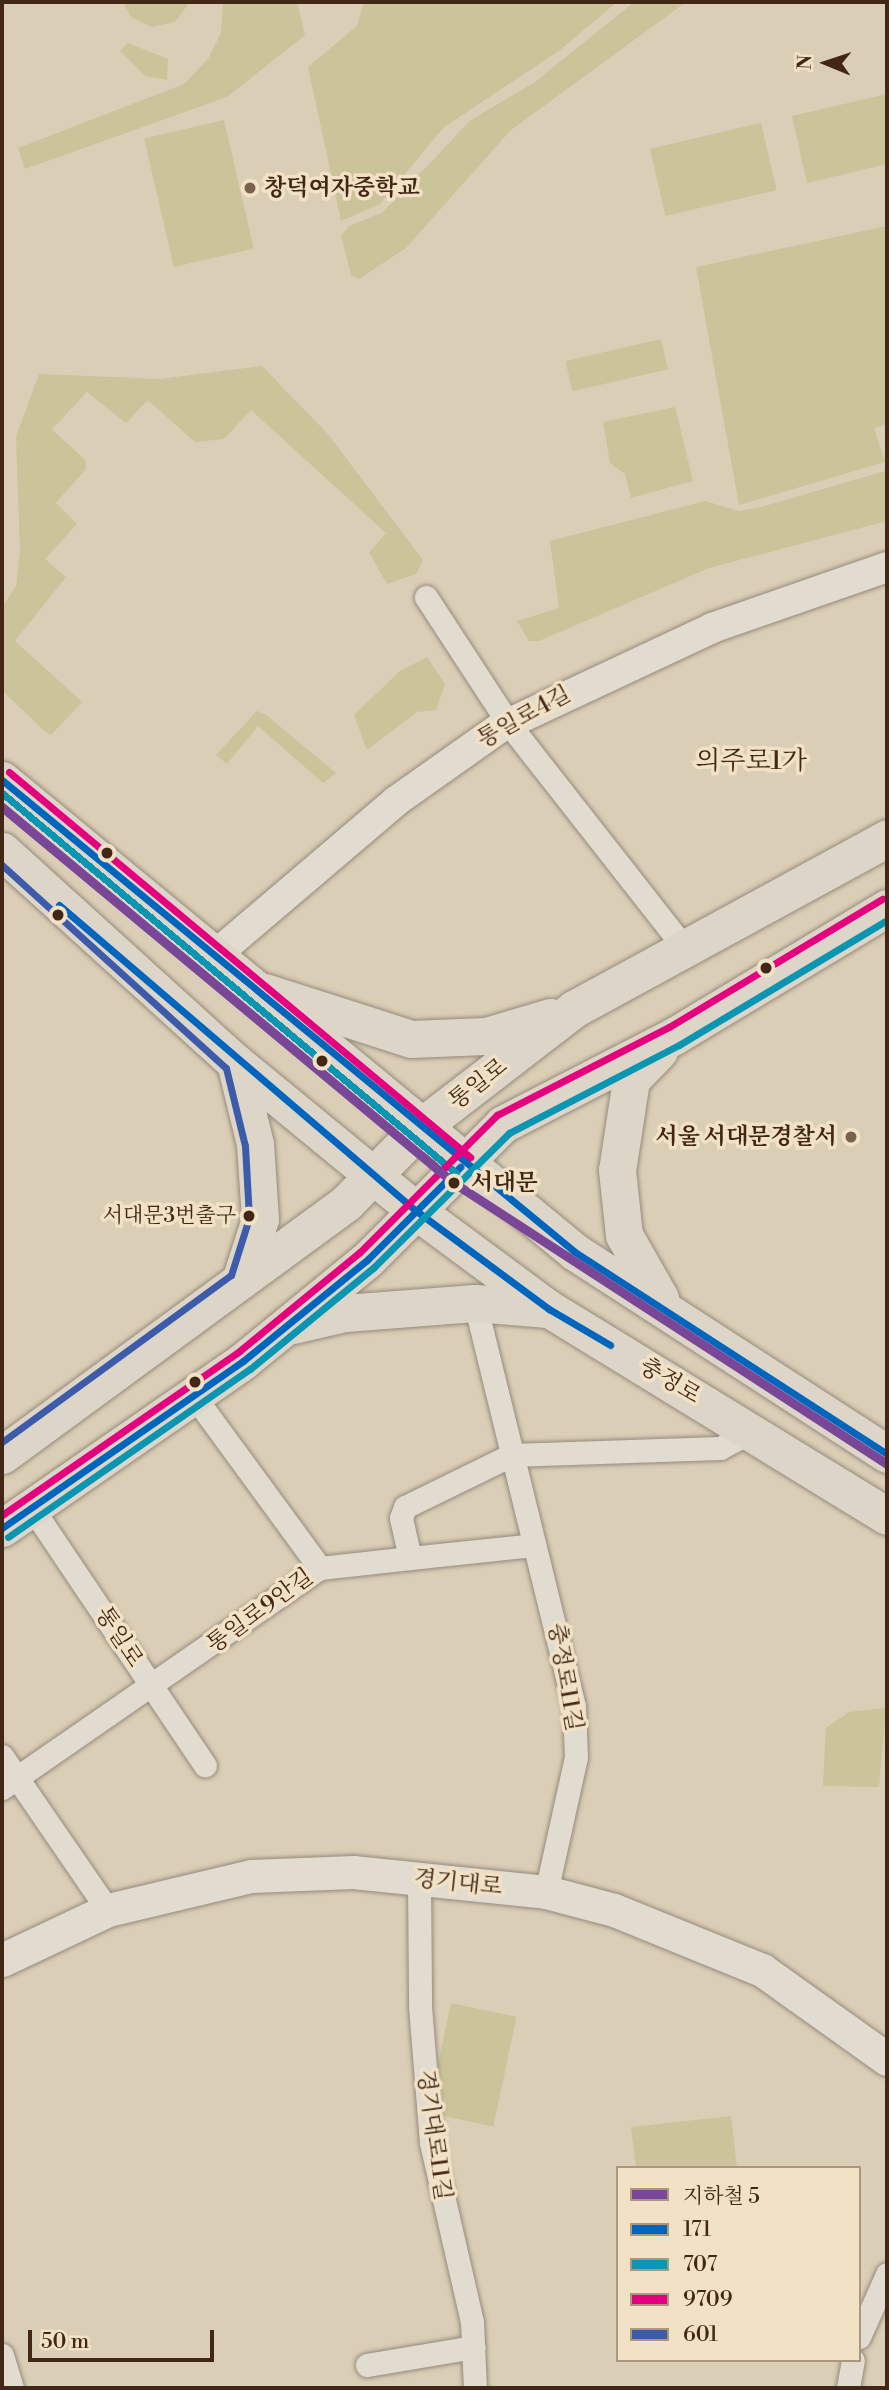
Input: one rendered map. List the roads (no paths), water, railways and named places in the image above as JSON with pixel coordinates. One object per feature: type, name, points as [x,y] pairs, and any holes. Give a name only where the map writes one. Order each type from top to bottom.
[{"type":"main road","points":[[2,780],[251,988],[422,1126],[463,1165],[575,1252],[887,1454]]},
{"type":"main road","name":"통일로","points":[[2,1455],[346,1203],[422,1126],[573,1009],[687,951],[887,838]]},
{"type":"main road","name":"충정로","points":[[2,851],[235,1062],[415,1210],[549,1309],[754,1430],[887,1516]]},
{"type":"main road","name":"통일로","points":[[2,1528],[194,1396],[285,1327],[367,1260],[503,1124],[674,1036],[887,908]]},
{"type":"main road","points":[[251,988],[419,1040],[486,1036],[573,1009]]},
{"type":"main road","points":[[674,1036],[631,1080],[617,1170],[633,1259],[674,1315]]},
{"type":"main road","points":[[235,1062],[255,1144],[260,1219],[240,1281]]},
{"type":"main road","points":[[285,1327],[345,1313],[475,1303],[549,1309]]},
{"type":"main road","name":"경기대로","points":[[2,1960],[108,1910],[251,1876],[353,1872],[546,1892],[614,1910],[762,1970],[887,2059]]},
{"type":"street","name":"통일로4길","points":[[214,957],[396,801],[508,723],[712,628],[887,566]]},
{"type":"street","points":[[426,597],[508,723],[687,951]]},
{"type":"street","name":"충정로11길","points":[[475,1303],[533,1545],[562,1643],[576,1736],[559,1857],[546,1892]]},
{"type":"street","points":[[194,1396],[320,1568]]},
{"type":"street","points":[[533,1545],[410,1558],[401,1518],[405,1507],[511,1455],[720,1448],[754,1430]]},
{"type":"street","name":"통일로","points":[[32,1508],[205,1765]]},
{"type":"street","name":"통일로9안길","points":[[11,1784],[153,1689],[320,1568],[410,1558]]},
{"type":"street","points":[[2,1756],[11,1784],[108,1910]]},
{"type":"street","name":"경기대로11길","points":[[419,1879],[420,2006],[431,2143],[473,2347],[475,2388]]},
{"type":"street","points":[[861,2332],[887,2274]]},
{"type":"street","points":[[367,2365],[473,2347]]},
{"type":"street","points":[[2,2355],[12,2388]]},
{"type":"street","points":[[848,2388],[853,2362]]},
{"type":"metro line","name":"5","points":[[2,807],[454,1183],[887,1464]]},
{"type":"place","name":"창덕여자중학교","points":[[250,188]]},
{"type":"place","name":"서울 서대문경찰서","points":[[851,1137]]},
{"type":"place","name":"서대문","points":[[454,1183]]},
{"type":"place","name":"서대문3번출구","points":[[249,1216]]},
{"type":"district","name":"의주로1가","points":[[751,762]]}]
